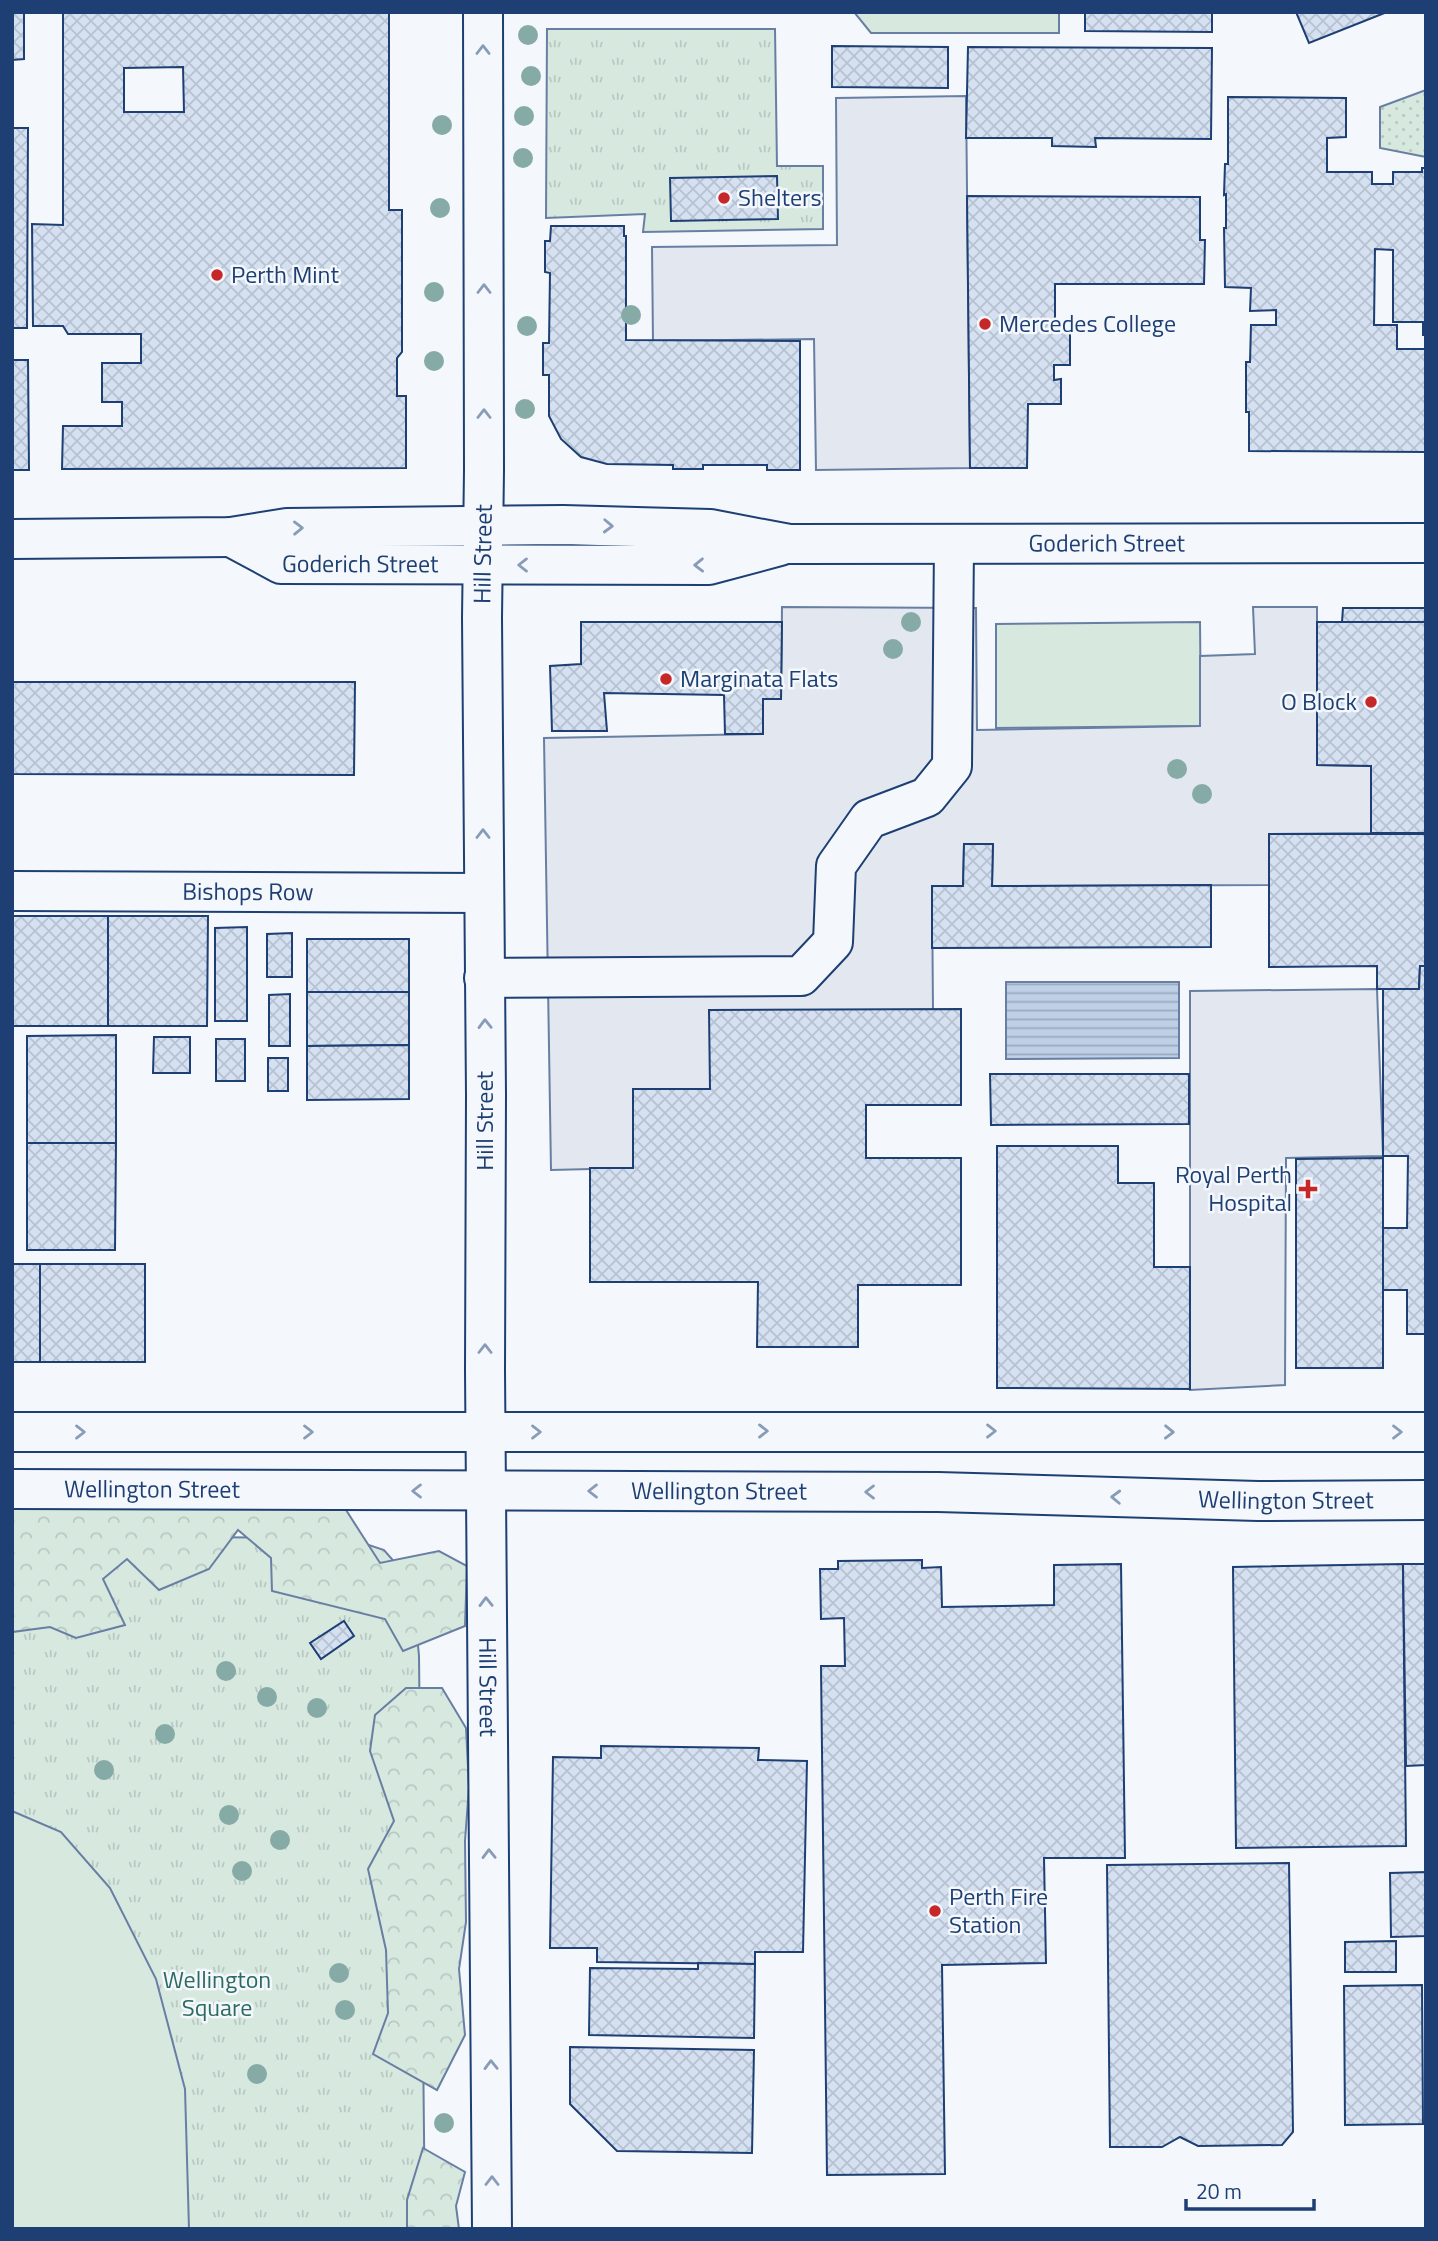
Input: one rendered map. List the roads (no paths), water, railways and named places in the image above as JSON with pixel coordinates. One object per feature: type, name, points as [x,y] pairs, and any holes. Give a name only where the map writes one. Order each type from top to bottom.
[{"type":"main road","name":"Hill Street","points":[[483,12],[485,1432],[492,2229]]},
{"type":"main road","name":"Goderich Street","points":[[12,539],[231,537],[287,528],[563,525],[710,529],[789,544],[1426,543]]},
{"type":"main road","name":"Goderich Street","points":[[231,537],[281,564],[709,565],[789,544]]},
{"type":"main road","points":[[484,978],[801,976],[833,942],[836,866],[869,819],[927,797],[952,766],[954,544]]},
{"type":"main road","name":"Bishops Row","points":[[12,891],[484,894]]},
{"type":"main road","points":[[12,1432],[1426,1432]]},
{"type":"main road","name":"Wellington Street","points":[[12,1489],[938,1492],[1258,1501],[1426,1500]]},
{"type":"water","points":[[1006,982],[1179,982],[1179,1058],[1006,1059]]},
{"type":"place","name":"Shelters","points":[[724,198]]},
{"type":"place","name":"Perth Mint","points":[[217,275]]},
{"type":"place","name":"Mercedes College","points":[[985,324]]},
{"type":"place","name":"Marginata Flats","points":[[666,679]]},
{"type":"place","name":"O Block","points":[[1371,702]]},
{"type":"place","name":"Royal Perth Hospital","points":[[1308,1189]]},
{"type":"place","name":"Perth Fire Station","points":[[935,1911]]},
{"type":"park label","name":"Wellington Square","points":[[217,1994]]}]
